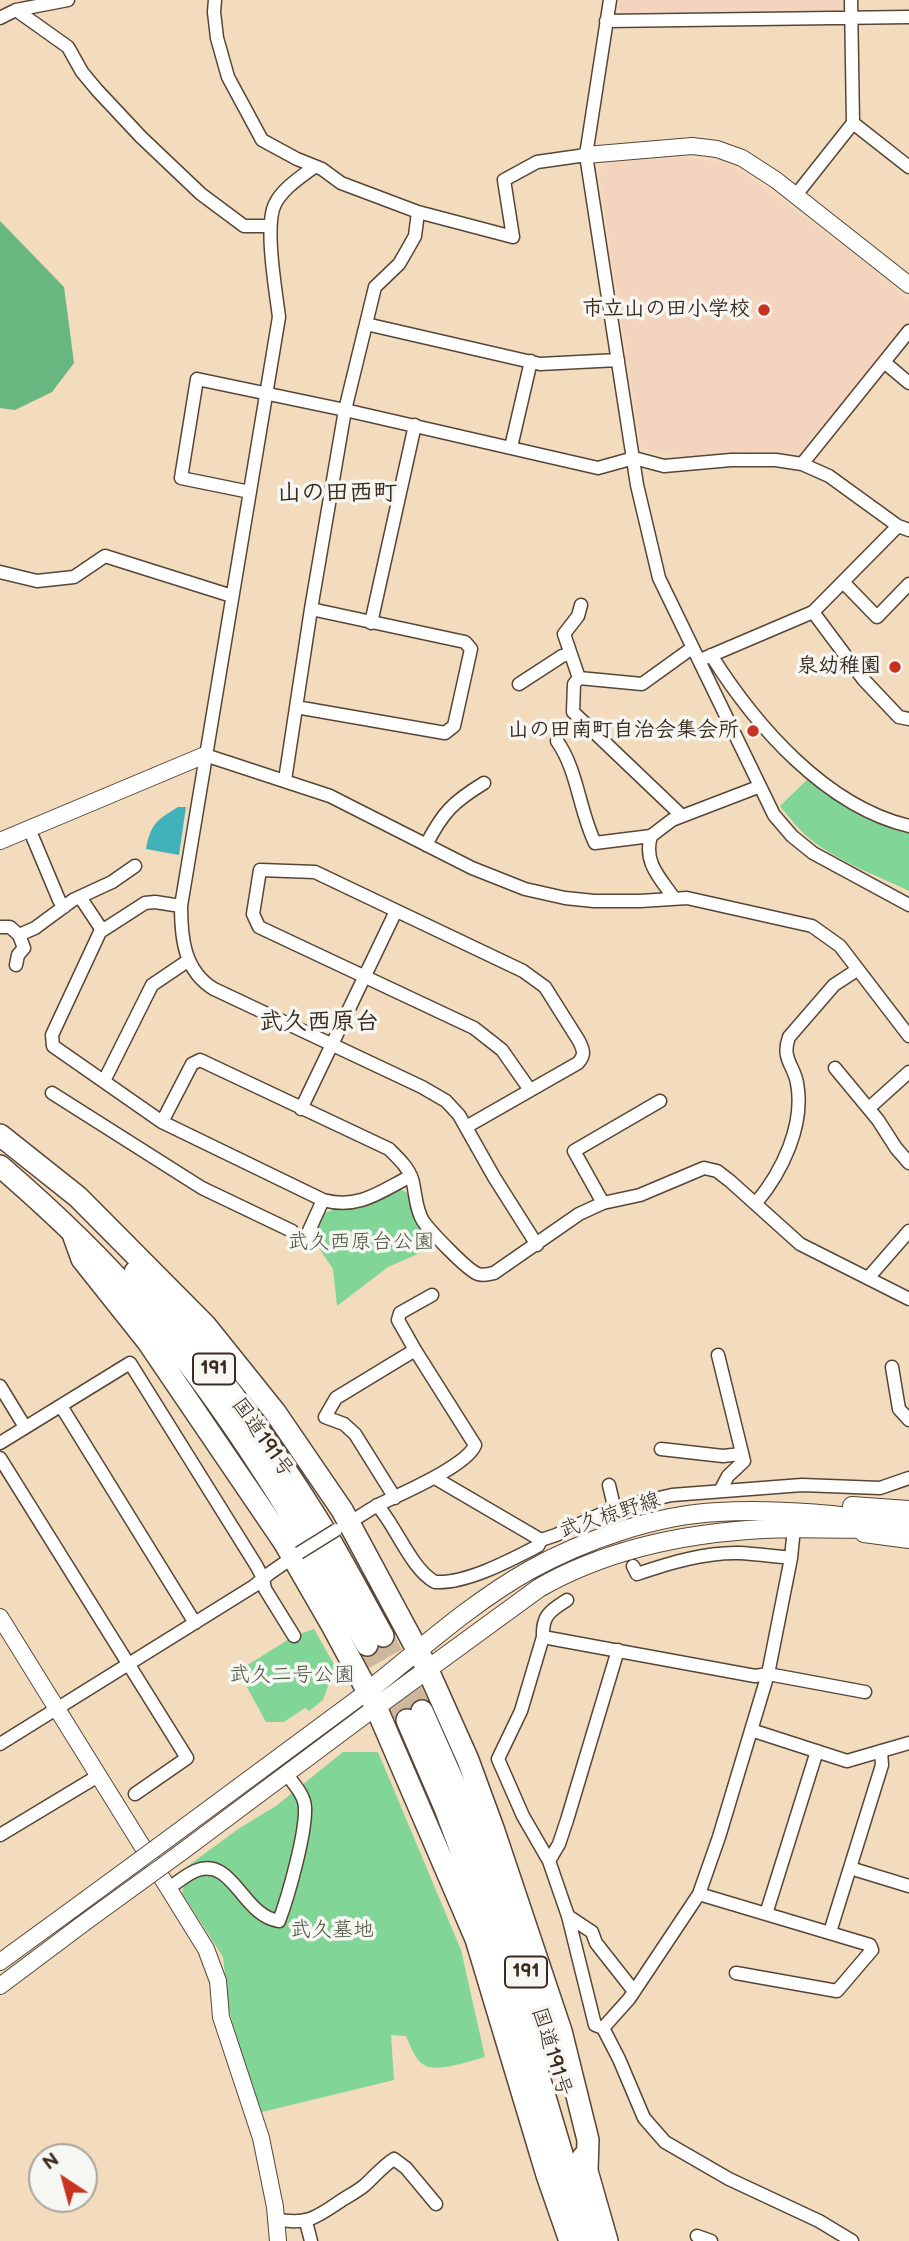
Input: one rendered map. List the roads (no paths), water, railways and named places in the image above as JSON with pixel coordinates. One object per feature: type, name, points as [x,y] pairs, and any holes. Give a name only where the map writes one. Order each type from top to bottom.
[{"type":"highway","points":[[0,1136],[78,1196],[206,1326],[275,1412],[423,1658],[468,1759],[495,1831],[561,2031],[588,2140],[587,2169]]},
{"type":"highway","name":"国道191号","points":[[0,1136],[113,1245],[206,1359],[292,1480],[334,1547],[375,1641],[191,1367],[142,1306],[50,1210],[0,1166]]},
{"type":"highway","points":[[73,1234],[82,1259],[148,1342],[296,1556],[372,1699],[476,1938],[547,2175],[570,2241]]},
{"type":"highway","name":"国道191号","points":[[588,2241],[513,1990],[445,1808],[414,1715],[482,1850],[548,2037],[607,2241]]},
{"type":"main road","points":[[716,1512],[800,1505],[909,1510]]},
{"type":"main road","name":"武久椋野線","points":[[372,1699],[502,1588],[556,1557],[649,1523],[716,1512],[825,1514],[909,1524]]},
{"type":"main road","name":"武久椋野線","points":[[423,1658],[565,1573],[609,1555],[699,1535],[794,1528],[881,1528],[909,1531]]},
{"type":"main road","points":[[843,1530],[909,1539]]},
{"type":"street","points":[[0,18],[16,10],[68,0]]},
{"type":"street","points":[[215,0],[217,38],[228,77],[262,140],[322,169],[341,183],[418,212],[513,237],[504,180],[537,162],[673,146],[717,149],[753,164],[909,285]]},
{"type":"street","points":[[610,0],[586,155],[637,485],[659,578],[692,648],[705,658],[749,710],[803,765],[842,797],[878,816],[909,826]]},
{"type":"street","points":[[796,195],[853,123],[851,0]]},
{"type":"street","points":[[16,10],[68,47],[82,72],[97,90],[201,194],[244,226],[270,226]]},
{"type":"street","points":[[606,21],[909,17]]},
{"type":"street","points":[[853,123],[909,167]]},
{"type":"street","points":[[314,167],[295,181],[276,201],[272,211],[270,226],[279,317],[205,755],[181,906],[181,929],[189,960],[205,984],[431,1092],[452,1107],[537,1245]]},
{"type":"street","points":[[285,780],[345,410],[375,287],[399,264],[406,252],[415,236],[418,212]]},
{"type":"street","points":[[366,324],[540,364],[618,360]]},
{"type":"street","points":[[802,464],[909,331]]},
{"type":"street","points":[[511,447],[531,362]]},
{"type":"street","points":[[884,362],[909,383]]},
{"type":"street","points":[[250,492],[181,478],[197,379],[415,425],[598,468],[634,458],[664,466],[731,460],[776,460],[802,464],[829,476],[903,528],[813,612],[705,658]]},
{"type":"street","points":[[371,623],[415,425]]},
{"type":"street","points":[[0,572],[37,581],[74,577],[105,556],[232,596]]},
{"type":"street","points":[[843,582],[877,617],[909,584]]},
{"type":"street","points":[[579,678],[564,634],[578,616],[581,605]]},
{"type":"street","points":[[296,707],[445,733],[454,726],[471,649],[465,642],[311,609]]},
{"type":"street","points":[[813,612],[863,679],[899,717],[909,719]]},
{"type":"street","points":[[579,678],[642,684],[692,648]]},
{"type":"street","points":[[519,684],[562,656],[570,654]]},
{"type":"street","points":[[705,658],[758,787],[774,816],[801,845],[909,905]]},
{"type":"street","points":[[579,678],[574,684],[573,712],[682,816]]},
{"type":"street","points":[[557,741],[568,760],[581,809],[595,843],[651,836],[664,825],[682,816],[758,787]]},
{"type":"street","points":[[0,841],[205,755],[340,800],[486,874],[525,889],[565,898],[617,902],[687,898],[812,926],[840,946],[909,1036]]},
{"type":"street","points":[[426,845],[442,815],[484,783]]},
{"type":"street","points":[[651,836],[649,851],[653,869],[674,898]]},
{"type":"street","points":[[33,838],[61,904]]},
{"type":"street","points":[[19,935],[35,928],[61,904],[112,882],[135,866]]},
{"type":"street","points":[[466,1127],[578,1063],[584,1054],[579,1041],[544,987],[523,971],[315,872],[261,870],[253,914],[259,927],[474,1028],[502,1050],[530,1090]]},
{"type":"street","points":[[80,897],[102,930]]},
{"type":"street","points":[[181,906],[145,903],[102,930],[52,1035],[53,1046],[162,1122],[323,1200],[345,1204],[358,1202],[411,1176]]},
{"type":"street","points":[[302,1109],[396,911]]},
{"type":"street","points":[[0,914],[3,927],[10,927],[19,935],[24,948],[18,955],[16,965]]},
{"type":"street","points":[[103,1081],[152,985],[189,960]]},
{"type":"street","points":[[756,1203],[772,1182],[783,1161],[793,1132],[798,1084],[787,1057],[789,1037],[834,985],[857,970]]},
{"type":"street","points":[[162,1122],[192,1064],[200,1060],[389,1149],[411,1176],[418,1211],[423,1221],[433,1234],[479,1275],[494,1273],[579,1214],[603,1203],[640,1195],[704,1168],[717,1171],[800,1244],[909,1298]]},
{"type":"street","points":[[835,1068],[869,1108],[895,1149],[909,1163]]},
{"type":"street","points":[[869,1108],[909,1072]]},
{"type":"street","points":[[52,1093],[174,1172],[292,1231],[300,1240],[307,1235],[323,1200]]},
{"type":"street","points":[[603,1203],[574,1151],[660,1101]]},
{"type":"street","points":[[868,1278],[909,1231]]},
{"type":"street","points":[[0,1744],[254,1586],[377,1505],[435,1478],[472,1453],[475,1445],[398,1320],[400,1313],[432,1295]]},
{"type":"street","points":[[395,1497],[355,1434],[344,1424],[325,1417],[336,1398],[415,1350]]},
{"type":"street","points":[[719,1355],[744,1461],[728,1476],[720,1491]]},
{"type":"street","points":[[0,1443],[130,1363],[263,1578],[265,1589],[294,1636]]},
{"type":"street","points":[[892,1367],[899,1409],[909,1420]]},
{"type":"street","points":[[0,1386],[25,1427]]},
{"type":"street","points":[[61,1406],[195,1623]]},
{"type":"street","points":[[661,1449],[723,1456],[741,1454]]},
{"type":"street","points":[[0,1458],[187,1758],[135,1794]]},
{"type":"street","points":[[435,1478],[541,1540]]},
{"type":"street","points":[[377,1505],[419,1566],[435,1582],[500,1566],[538,1546],[541,1540],[615,1512],[672,1495],[802,1485],[880,1488],[909,1478]]},
{"type":"street","points":[[609,1485],[615,1512]]},
{"type":"street","points":[[603,2028],[620,2012],[699,1894],[768,1674],[791,1558],[794,1528]]},
{"type":"street","points":[[633,1566],[637,1574],[674,1562],[720,1554],[791,1558]]},
{"type":"street","points":[[567,1600],[547,1613],[542,1627],[543,1637],[521,1711],[498,1759],[523,1816],[549,1861],[568,1916],[594,2025],[603,2028],[644,2118],[665,2141],[729,2179],[819,2221],[852,2241]]},
{"type":"street","points":[[0,1617],[206,1949],[218,1981],[221,2017],[261,2138],[278,2241]]},
{"type":"street","points":[[543,1637],[755,1676],[768,1674],[865,1692]]},
{"type":"street","points":[[549,1861],[559,1844],[567,1820],[618,1650]]},
{"type":"street","points":[[0,1986],[287,1775],[372,1699]]},
{"type":"street","points":[[0,1962],[168,1839],[372,1699]]},
{"type":"street","points":[[751,1730],[847,1761],[909,1743]]},
{"type":"street","points":[[766,1914],[817,1751]]},
{"type":"street","points":[[830,1932],[881,1765],[881,1751]]},
{"type":"street","points":[[168,1889],[197,1870],[213,1869],[226,1874],[249,1904],[267,1920],[279,1922],[301,1840],[305,1807],[301,1795],[287,1775]]},
{"type":"street","points":[[0,1835],[98,1776]]},
{"type":"street","points":[[850,1868],[909,1886]]},
{"type":"street","points":[[699,1894],[830,1932],[870,1945],[872,1950],[837,1991],[736,1973]]},
{"type":"street","points":[[568,1916],[593,1932],[596,1943],[633,1990]]},
{"type":"street","points":[[275,2220],[291,2223],[306,2221],[323,2214],[354,2193],[394,2159],[406,2168],[436,2204]]},
{"type":"street","points":[[306,2221],[311,2241]]},
{"type":"street","points":[[697,2236],[710,2241]]},
{"type":"water","points":[[178,807],[186,807],[179,855],[146,849],[150,833],[156,824]]},
{"type":"tunnel","points":[[383,1636],[422,1711]]},
{"type":"tunnel","points":[[367,1645],[407,1720]]},
{"type":"place","name":"市立山の田小学校","points":[[764,310]]},
{"type":"place","name":"泉幼稚園","points":[[895,667]]},
{"type":"place","name":"山の田南町自治会集会所","points":[[753,731]]},
{"type":"district","name":"山の田西町","points":[[337,494]]},
{"type":"district","name":"武久西原台","points":[[319,1023]]},
{"type":"park label","name":"武久西原台公園","points":[[361,1243]]},
{"type":"park label","name":"武久二号公園","points":[[292,1676]]},
{"type":"park label","name":"武久墓地","points":[[332,1931]]}]
